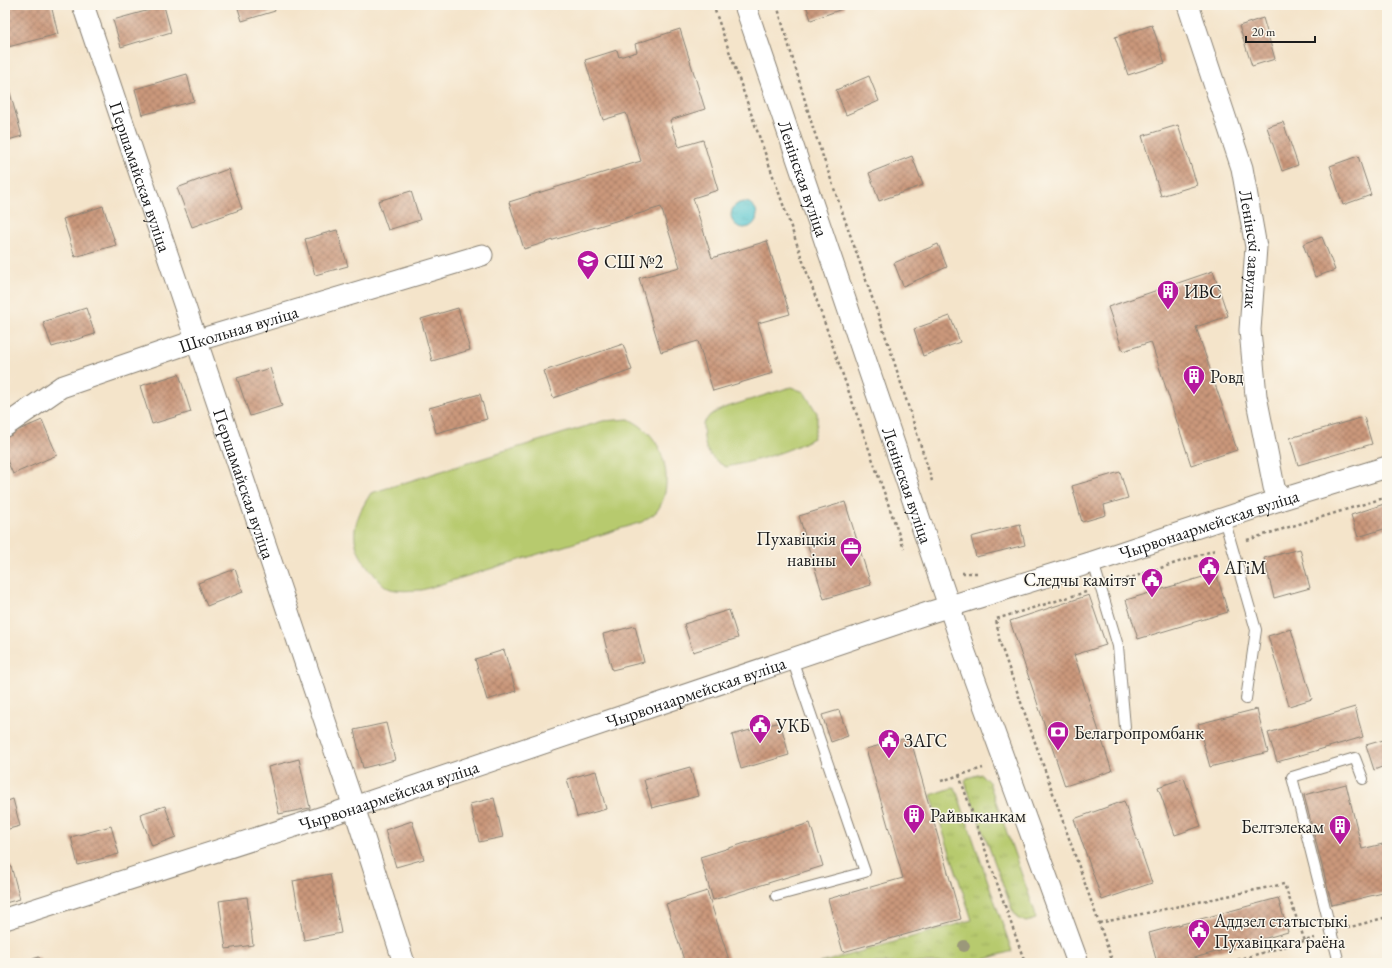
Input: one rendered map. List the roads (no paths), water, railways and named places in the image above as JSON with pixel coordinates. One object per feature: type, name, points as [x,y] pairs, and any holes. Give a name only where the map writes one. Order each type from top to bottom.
[{"type":"street","name":"Першамайская вуліца","points":[[83,5],[195,341],[354,807],[404,963]]},
{"type":"street","name":"Ленінская вуліца","points":[[745,5],[788,136],[950,606],[1078,963]]},
{"type":"street","name":"Ленінскі завулак","points":[[1188,5],[1242,168],[1256,247],[1250,330],[1256,396],[1274,487],[1280,500]]},
{"type":"street","name":"Школьная вуліца","points":[[5,426],[61,386],[195,341],[482,255]]},
{"type":"street","name":"Чырвонаармейская вуліца","points":[[5,919],[354,807],[950,606],[1387,467]]},
{"type":"lane","points":[[1224,519],[1256,630],[1246,699]]},
{"type":"lane","points":[[1092,562],[1118,646],[1125,727]]},
{"type":"lane","points":[[776,896],[865,872],[792,659]]},
{"type":"lane","points":[[1339,963],[1292,777],[1355,758],[1363,779]]},
{"type":"water","points":[[744,202],[753,206],[757,215],[753,224],[744,228],[735,224],[731,215],[735,206]]},
{"type":"place","name":"СШ №2","points":[[588,280]]},
{"type":"place","name":"ИВС","points":[[1168,310]]},
{"type":"place","name":"Ровд","points":[[1194,396]]},
{"type":"place","name":"Пухавіцкія навіны","points":[[851,568]]},
{"type":"place","name":"АГіМ","points":[[1209,586]]},
{"type":"place","name":"Следчы камітэт","points":[[1152,598]]},
{"type":"place","name":"УКБ","points":[[760,744]]},
{"type":"place","name":"Белагропромбанк","points":[[1058,752]]},
{"type":"place","name":"ЗАГС","points":[[889,760]]},
{"type":"place","name":"Райвыканкам","points":[[914,834]]},
{"type":"place","name":"Белтэлекам","points":[[1340,846]]},
{"type":"place","name":"Аддзел статыстыкі Пухавіцкага раёна","points":[[1199,950]]}]
